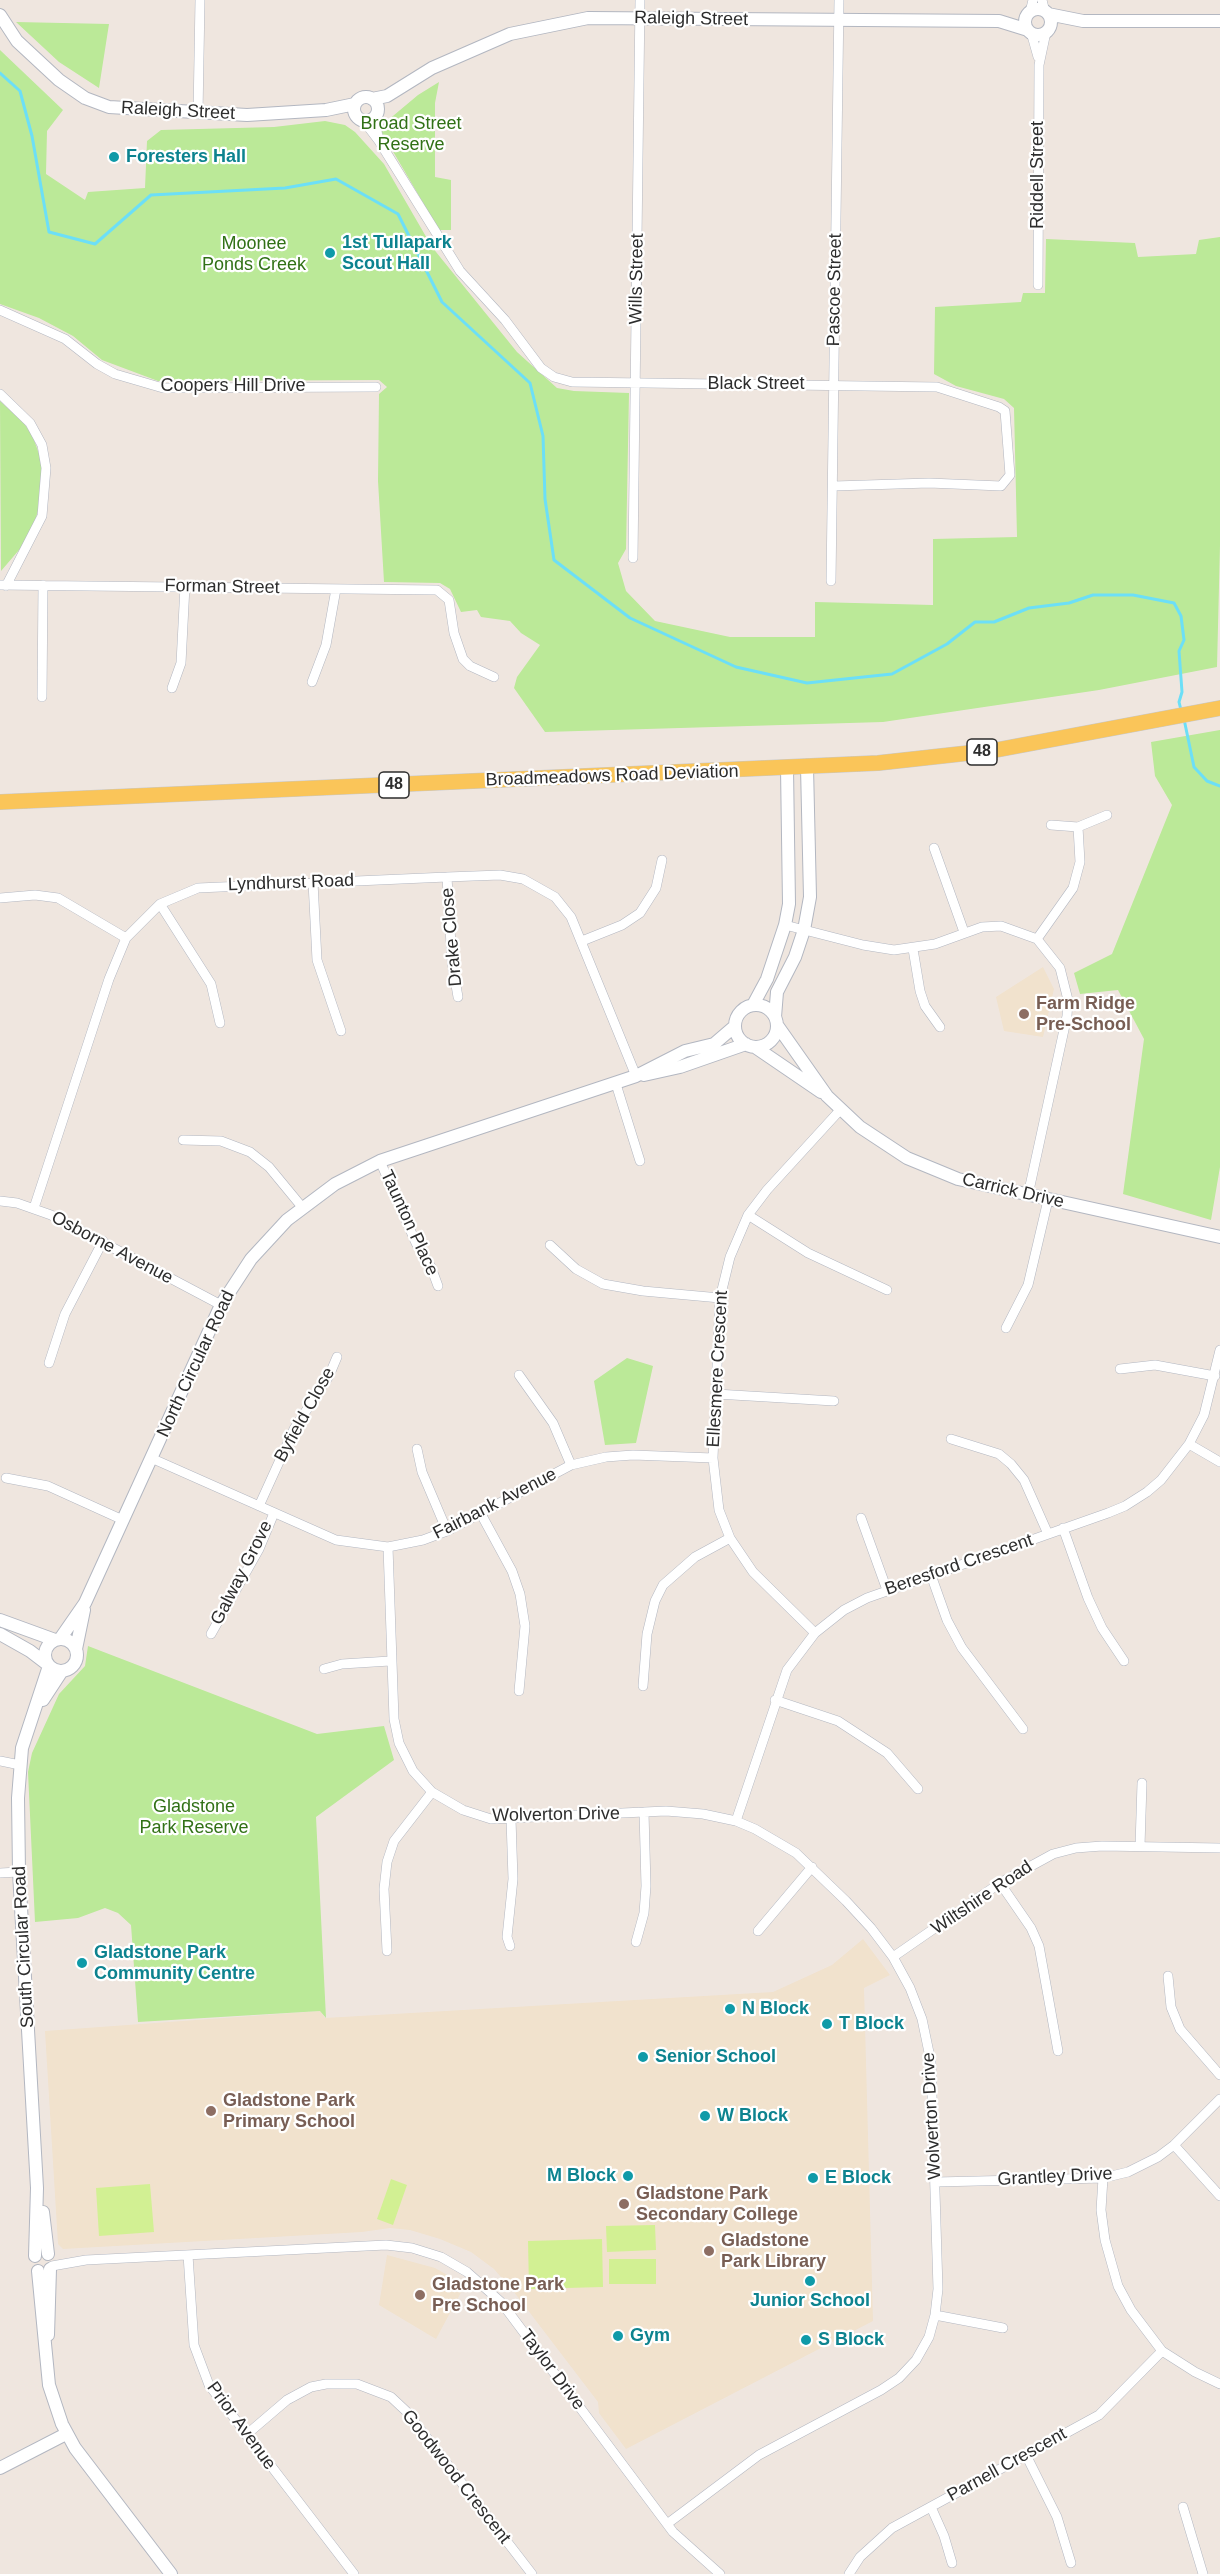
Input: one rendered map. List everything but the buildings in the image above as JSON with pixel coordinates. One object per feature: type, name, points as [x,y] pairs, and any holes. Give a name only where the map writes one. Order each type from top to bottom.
[{"type":"main road","name":"Broadmeadows Road Deviation","points":[[0,802],[807,767],[972,754],[1216,709]]},
{"type":"street","points":[[198,114],[200,0]]},
{"type":"street","name":"Wills Street","points":[[633,558],[640,0]]},
{"type":"street","name":"Pascoe Street","points":[[831,581],[839,0]]},
{"type":"street","points":[[1083,21],[1045,9],[1030,9],[1025,22],[1029,31],[1038,35],[1083,21],[1220,21]]},
{"type":"street","name":"Raleigh Street","points":[[999,21],[1030,9]]},
{"type":"street","points":[[1045,9],[1050,24],[1046,31]]},
{"type":"street","name":"Raleigh Street","points":[[0,15],[17,41]]},
{"type":"street","name":"Raleigh Street","points":[[376,114],[400,90],[432,68],[510,34],[572,20],[639,18],[999,21],[1029,31]]},
{"type":"street","name":"Raleigh Street","points":[[0,31],[17,41],[73,91],[99,104],[121,110],[270,115],[326,110],[355,104]]},
{"type":"street","name":"Riddell Street","points":[[1029,31],[1039,65]]},
{"type":"street","name":"Riddell Street","points":[[1038,285],[1039,65],[1046,31]]},
{"type":"street","name":"Raleigh Street","points":[[372,99],[400,90]]},
{"type":"street","points":[[362,97],[372,99],[376,104],[376,114],[361,119],[354,112],[355,104],[362,97]]},
{"type":"street","name":"Raleigh Street","points":[[326,110],[361,119]]},
{"type":"street","name":"Black Street","points":[[376,114],[379,141]]},
{"type":"street","name":"Black Street","points":[[361,119],[379,141],[449,257],[505,320],[541,368],[554,377],[572,382],[937,387],[999,406],[1007,416],[1010,476],[1005,483],[997,486],[929,483],[834,486]]},
{"type":"street","name":"Coopers Hill Drive","points":[[0,310],[66,339],[97,364],[116,374],[163,388],[376,387]]},
{"type":"street","points":[[0,394],[30,423],[42,446],[46,468],[42,516],[3,585]]},
{"type":"street","name":"Forman Street","points":[[3,585],[432,590],[443,593],[451,605],[454,633],[463,659],[470,666],[494,677]]},
{"type":"street","points":[[42,585],[42,696]]},
{"type":"street","points":[[172,688],[181,663],[185,586]]},
{"type":"street","points":[[312,682],[326,645],[336,589]]},
{"type":"street","points":[[788,768],[789,904],[785,925],[766,979],[753,1005],[741,1011],[735,1026],[738,1037],[750,1046],[768,1043],[776,1032],[777,992],[795,957],[804,930],[810,897],[807,767]]},
{"type":"street","points":[[1051,825],[1078,827],[1107,815]]},
{"type":"street","points":[[1037,939],[1073,888],[1080,862],[1078,827]]},
{"type":"street","points":[[934,848],[964,932]]},
{"type":"street","points":[[789,851],[810,849]]},
{"type":"street","points":[[582,941],[622,925],[640,913],[656,888],[662,860]]},
{"type":"street","name":"Lyndhurst Road","points":[[34,1208],[109,979],[126,938],[160,904],[198,888],[513,876],[536,885],[555,897],[564,908],[582,941],[636,1076]]},
{"type":"street","name":"Drake Close","points":[[447,877],[452,962],[458,997]]},
{"type":"street","points":[[313,882],[317,960],[341,1031]]},
{"type":"street","points":[[0,898],[35,895],[58,897],[126,938]]},
{"type":"street","points":[[160,904],[211,984],[220,1023]]},
{"type":"street","points":[[785,925],[863,945],[894,950],[913,949],[964,932],[1000,926],[1037,939],[1060,968],[1068,1000],[1067,1016],[1028,1195]]},
{"type":"street","points":[[913,949],[920,991],[925,1005],[940,1027]]},
{"type":"street","points":[[753,1005],[766,1008],[776,1021]]},
{"type":"street","name":"Carrick Drive","points":[[776,1021],[827,1096]]},
{"type":"street","name":"North Circular Road","points":[[57,1639],[85,1603],[221,1305],[238,1277],[264,1244],[302,1207],[335,1184],[380,1161],[616,1084],[685,1052],[714,1044],[735,1026]]},
{"type":"street","name":"Carrick Drive","points":[[750,1046],[827,1096],[860,1127],[907,1158],[958,1179],[1220,1237]]},
{"type":"street","name":"North Circular Road","points":[[636,1076],[680,1067],[750,1046]]},
{"type":"street","points":[[777,1065],[794,1048]]},
{"type":"street","points":[[616,1084],[640,1161]]},
{"type":"street","name":"Ellesmere Crescent","points":[[814,1633],[753,1572],[730,1538],[715,1495],[713,1458],[720,1298],[730,1257],[748,1215],[767,1190],[841,1109]]},
{"type":"street","points":[[183,1140],[220,1141],[250,1152],[269,1167],[302,1207]]},
{"type":"street","name":"Taunton Place","points":[[380,1161],[416,1243],[431,1266],[438,1286]]},
{"type":"street","points":[[1006,1328],[1028,1285],[1048,1200]]},
{"type":"street","name":"Osborne Avenue","points":[[0,1201],[34,1208],[103,1241],[221,1305]]},
{"type":"street","points":[[748,1215],[808,1253],[887,1290]]},
{"type":"street","points":[[50,1363],[65,1314],[103,1241]]},
{"type":"street","points":[[550,1245],[576,1269],[603,1284],[620,1289],[720,1298]]},
{"type":"street","name":"Beresford Crescent","points":[[736,1821],[787,1670],[814,1633],[844,1610],[887,1590],[1125,1506],[1161,1480],[1189,1444],[1204,1415],[1220,1350]]},
{"type":"street","name":"Byfield Close","points":[[259,1506],[294,1429],[329,1376],[337,1357]]},
{"type":"street","points":[[1120,1369],[1155,1365],[1215,1376]]},
{"type":"street","points":[[519,1375],[553,1423],[571,1465]]},
{"type":"street","points":[[716,1394],[834,1401]]},
{"type":"street","points":[[951,1439],[999,1454],[1011,1464],[1024,1479],[1048,1534]]},
{"type":"street","points":[[1189,1444],[1220,1462]]},
{"type":"street","points":[[417,1449],[422,1472],[447,1531]]},
{"type":"street","name":"Fairbank Avenue","points":[[151,1458],[336,1540],[388,1547],[423,1540],[447,1531],[571,1465],[606,1457],[633,1455],[713,1458]]},
{"type":"street","points":[[6,1478],[48,1486],[123,1520]]},
{"type":"street","name":"Galway Grove","points":[[211,1634],[259,1549],[274,1513]]},
{"type":"street","points":[[481,1514],[512,1571],[520,1594],[525,1626],[519,1691]]},
{"type":"street","points":[[861,1518],[887,1590]]},
{"type":"street","points":[[1064,1528],[1088,1598],[1102,1628],[1124,1661]]},
{"type":"street","points":[[643,1686],[647,1634],[655,1600],[663,1585],[695,1557],[730,1538]]},
{"type":"street","name":"Wolverton Drive","points":[[388,1547],[390,1661],[394,1719],[399,1743],[413,1771],[432,1792],[463,1810],[491,1819],[644,1812],[703,1814],[736,1821],[778,1841],[812,1867],[846,1900],[893,1957],[910,1988],[922,2019],[929,2053],[936,2182],[938,2289],[935,2315],[929,2337],[916,2360],[899,2378],[881,2390],[759,2455],[667,2524]]},
{"type":"street","points":[[932,1575],[948,1620],[962,1648],[1023,1729]]},
{"type":"street","name":"North Circular Road","points":[[76,1649],[85,1603]]},
{"type":"street","points":[[0,1620],[69,1641],[76,1649],[74,1664],[62,1671],[48,1665],[30,1651],[0,1634]]},
{"type":"street","points":[[48,1665],[45,1650],[57,1639]]},
{"type":"street","points":[[324,1669],[342,1664],[390,1661]]},
{"type":"street","name":"South Circular Road","points":[[48,1665],[37,1708],[22,1748],[19,1872],[37,2188],[34,2266],[48,2263]]},
{"type":"street","name":"South Circular Road","points":[[37,1708],[62,1671]]},
{"type":"street","points":[[775,1700],[838,1721],[887,1753],[918,1789]]},
{"type":"street","points":[[0,1761],[20,1765]]},
{"type":"street","points":[[1140,1846],[1142,1783]]},
{"type":"street","points":[[387,1951],[384,1889],[387,1862],[394,1841],[432,1792]]},
{"type":"street","points":[[636,1942],[644,1913],[646,1886],[644,1812]]},
{"type":"street","points":[[510,1946],[507,1937],[513,1879],[511,1819]]},
{"type":"street","name":"Wiltshire Road","points":[[893,1957],[1000,1883],[1035,1862],[1076,1848],[1140,1846],[1220,1848]]},
{"type":"street","points":[[758,1931],[812,1867]]},
{"type":"street","points":[[0,1874],[19,1872]]},
{"type":"street","points":[[1000,1883],[1030,1928],[1039,1947],[1058,2051]]},
{"type":"street","points":[[1168,1976],[1170,2007],[1180,2029],[1220,2075]]},
{"type":"street","name":"Grantley Drive","points":[[936,2182],[1103,2178],[1128,2172],[1158,2157],[1174,2145],[1220,2099]]},
{"type":"street","points":[[1174,2145],[1220,2196]]},
{"type":"street","points":[[1103,2178],[1101,2210],[1105,2240],[1112,2269],[1131,2310],[1162,2351],[1195,2372],[1220,2384]]},
{"type":"street","name":"South Circular Road","points":[[37,2188],[48,2263],[50,2321],[46,2342],[49,2385],[66,2434],[171,2574]]},
{"type":"street","name":"Taylor Drive","points":[[48,2263],[386,2245],[412,2248],[449,2262],[486,2287],[501,2302],[667,2524],[694,2553],[720,2574]]},
{"type":"street","name":"Prior Avenue","points":[[188,2254],[194,2345],[209,2385],[354,2574]]},
{"type":"street","points":[[935,2315],[1003,2328]]},
{"type":"street","name":"Parnell Crescent","points":[[849,2574],[860,2557],[892,2528],[1099,2415],[1162,2351]]},
{"type":"street","name":"Goodwood Crescent","points":[[246,2435],[287,2400],[311,2387],[326,2384],[357,2384],[391,2397],[407,2412],[532,2574]]},
{"type":"street","points":[[0,2468],[66,2434]]},
{"type":"street","points":[[1026,2455],[1057,2517],[1071,2563]]},
{"type":"street","points":[[931,2507],[944,2536],[952,2563]]},
{"type":"street","points":[[1183,2507],[1203,2574]]},
{"type":"shaded area","name":"Farm Ridge Pre-School","points":[[1043,967],[1054,989],[1043,1037],[1004,1031],[996,997]]},
{"type":"shaded area","name":"Gladstone Park Secondary College","points":[[863,1939],[890,1975],[864,1988],[873,2321],[626,2449],[599,2413],[598,2402],[494,2269],[471,2252],[440,2239],[410,2230],[390,2228],[362,2232],[63,2249],[58,2244],[45,2031],[320,2011],[325,2018],[773,1992],[832,1965]]},
{"type":"shaded area","name":"Gladstone Park Pre School","points":[[387,2255],[435,2268],[465,2285],[436,2339],[379,2305]]},
{"type":"green space","points":[[16,22],[109,24],[99,88],[59,62]]},
{"type":"green space","name":"Moonee Ponds Creek","points":[[0,50],[63,110],[47,131],[46,174],[85,200],[88,192],[145,188],[147,141],[161,130],[274,127],[325,121],[345,125],[355,132],[384,164],[432,247],[517,352],[557,388],[574,391],[629,393],[626,549],[618,563],[626,591],[655,621],[730,637],[815,637],[815,602],[933,605],[933,539],[1017,537],[1014,408],[1004,399],[956,386],[934,374],[935,307],[1021,302],[1023,293],[1045,293],[1046,239],[1135,243],[1138,257],[1196,254],[1199,240],[1220,237],[1220,545],[1217,667],[1099,690],[883,722],[545,732],[514,688],[517,677],[540,645],[521,633],[510,621],[481,617],[477,610],[461,612],[450,589],[440,583],[384,582],[378,481],[379,394],[387,387],[379,380],[158,381],[102,360],[73,336],[39,318],[0,304]]},
{"type":"green space","name":"Broad Street Reserve","points":[[439,82],[435,103],[435,177],[451,180],[451,230],[439,230],[381,131],[381,126],[418,95]]},
{"type":"green space","points":[[0,401],[24,423],[33,437],[43,465],[41,501],[34,524],[25,543],[1,571]]},
{"type":"green space","points":[[1220,730],[1220,1167],[1211,1220],[1123,1194],[1144,1039],[1118,990],[1080,994],[1074,973],[1112,954],[1172,805],[1155,776],[1151,742]]},
{"type":"green space","points":[[627,1358],[653,1366],[636,1443],[605,1445],[594,1381]]},
{"type":"green space","name":"Gladstone Park Reserve","points":[[88,1646],[317,1734],[384,1726],[394,1760],[316,1817],[326,2018],[320,2011],[138,2022],[131,1925],[118,1913],[105,1908],[78,1918],[35,1922],[28,1772],[32,1753],[59,1694],[85,1666]]},
{"type":"green space","points":[[391,2179],[407,2185],[393,2225],[377,2219]]},
{"type":"green space","points":[[150,2184],[154,2232],[99,2236],[96,2188]]},
{"type":"green space","points":[[655,2225],[656,2250],[607,2252],[606,2226]]},
{"type":"green space","points":[[602,2239],[603,2287],[529,2289],[528,2241]]},
{"type":"green space","points":[[609,2259],[656,2259],[656,2284],[609,2284]]},
{"type":"waterway","name":"Moonee Ponds Creek","points":[[0,73],[20,91],[32,136],[49,232],[95,244],[151,195],[285,188],[336,179],[398,214],[442,302],[530,383],[543,436],[545,499],[554,560],[630,618],[736,667],[807,683],[892,674],[947,644],[975,622],[994,622],[1029,608],[1069,603],[1093,595],[1133,595],[1174,603],[1181,616],[1184,640],[1179,651],[1181,710]]},
{"type":"waterway","name":"Moonee Ponds Creek","points":[[1184,719],[1194,767],[1207,781],[1220,786]]},
{"type":"place","name":"Foresters Hall","points":[[114,157]]},
{"type":"place","name":"1st Tullapark Scout Hall","points":[[330,253]]},
{"type":"place","name":"Farm Ridge Pre-School","points":[[1024,1014]]},
{"type":"place","name":"Gladstone Park Community Centre","points":[[82,1963]]},
{"type":"place","name":"N Block","points":[[730,2009]]},
{"type":"place","name":"T Block","points":[[827,2024]]},
{"type":"place","name":"Senior School","points":[[643,2057]]},
{"type":"place","name":"Gladstone Park Primary School","points":[[211,2111]]},
{"type":"place","name":"W Block","points":[[705,2116]]},
{"type":"place","name":"M Block","points":[[628,2176]]},
{"type":"place","name":"E Block","points":[[813,2178]]},
{"type":"place","name":"Gladstone Park Secondary College","points":[[624,2204]]},
{"type":"place","name":"Gladstone Park Library","points":[[709,2251]]},
{"type":"place","name":"Junior School","points":[[810,2281]]},
{"type":"place","name":"Gladstone Park Pre School","points":[[420,2295]]},
{"type":"place","name":"Gym","points":[[618,2336]]},
{"type":"place","name":"S Block","points":[[806,2340]]}]
